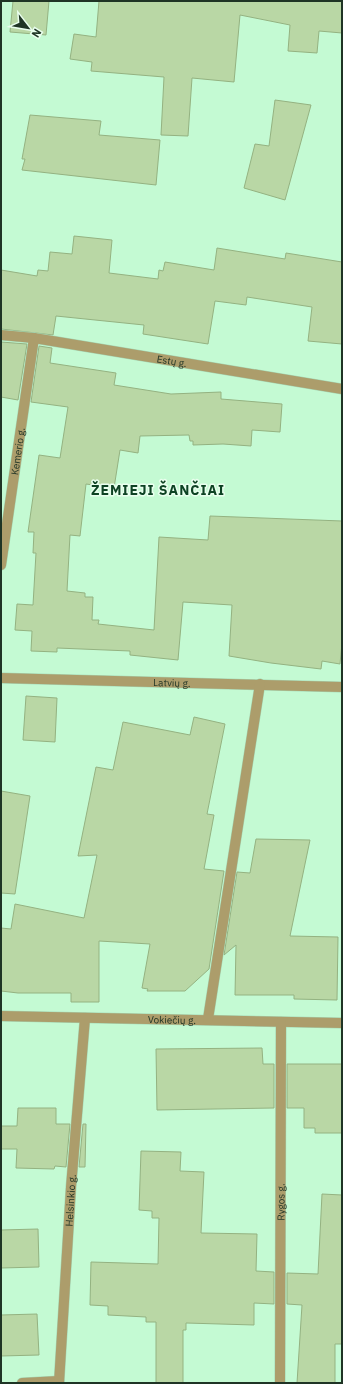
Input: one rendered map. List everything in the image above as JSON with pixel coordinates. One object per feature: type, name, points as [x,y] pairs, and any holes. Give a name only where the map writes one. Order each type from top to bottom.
[{"type":"street","name":"Estų g.","points":[[1,335],[34,338],[342,389]]},
{"type":"street","name":"Kemerio g.","points":[[1,565],[34,338]]},
{"type":"street","name":"Latvių g.","points":[[1,678],[342,687]]},
{"type":"street","points":[[208,1019],[260,684]]},
{"type":"street","name":"Vokiečių g.","points":[[1,1016],[208,1019],[342,1023]]},
{"type":"street","name":"Helsinkio g.","points":[[59,1382],[71,1187],[86,1018]]},
{"type":"street","name":"Rygos g.","points":[[280,1383],[281,1022]]},
{"type":"street","points":[[22,1383],[59,1382]]},
{"type":"building","points":[[13,1],[49,1],[46,35],[10,32]]},
{"type":"building","points":[[99,1],[342,1],[342,33],[319,31],[317,53],[288,51],[290,25],[240,15],[234,82],[192,78],[188,136],[161,135],[164,77],[91,71],[92,62],[70,59],[74,34],[96,37]]},
{"type":"building","points":[[275,100],[311,105],[285,200],[244,188],[255,144],[269,146]]},
{"type":"building","points":[[30,115],[101,121],[99,135],[160,140],[156,185],[22,170],[25,159],[22,159]]},
{"type":"building","points":[[74,236],[112,240],[109,273],[158,279],[159,270],[163,271],[165,262],[214,270],[217,248],[285,259],[286,253],[342,262],[342,344],[308,341],[312,307],[247,297],[246,305],[215,301],[208,344],[143,334],[144,325],[56,316],[53,335],[1,329],[1,270],[37,276],[38,270],[48,271],[50,252],[72,254]]},
{"type":"building","points":[[1,342],[27,344],[18,400],[1,397]]},
{"type":"building","points":[[39,346],[52,348],[50,363],[116,373],[114,385],[171,394],[221,392],[221,399],[282,404],[280,432],[252,430],[251,446],[223,444],[193,445],[193,441],[190,441],[189,435],[140,436],[138,453],[120,450],[114,488],[86,484],[80,536],[70,535],[67,591],[85,593],[85,597],[93,597],[92,620],[99,620],[98,624],[154,630],[159,537],[208,540],[210,516],[342,521],[342,643],[340,664],[322,661],[321,669],[229,656],[232,605],[183,602],[178,660],[130,655],[130,651],[57,648],[57,652],[31,651],[32,631],[15,630],[17,604],[33,605],[36,553],[33,553],[34,532],[28,532],[39,455],[60,458],[68,407],[31,402]]},
{"type":"building","points":[[26,696],[57,698],[55,742],[23,740]]},
{"type":"building","points":[[194,717],[225,724],[207,814],[214,815],[204,869],[224,871],[209,969],[185,991],[147,991],[148,989],[142,988],[150,944],[99,941],[99,1002],[71,1002],[71,993],[18,993],[1,991],[1,928],[11,929],[15,904],[84,918],[97,855],[78,856],[96,767],[113,770],[123,722],[190,735]]},
{"type":"building","points":[[1,791],[30,796],[15,894],[1,893]]},
{"type":"building","points":[[256,839],[310,840],[290,936],[338,937],[337,1000],[294,999],[294,995],[235,995],[236,945],[224,955],[237,872],[250,873]]},
{"type":"building","points":[[262,1048],[263,1064],[274,1064],[274,1108],[157,1110],[156,1049]]},
{"type":"building","points":[[287,1064],[342,1064],[342,1133],[315,1133],[315,1128],[304,1128],[304,1108],[287,1108]]},
{"type":"building","points":[[18,1108],[56,1108],[56,1124],[70,1124],[66,1167],[55,1166],[54,1169],[16,1168],[17,1149],[1,1149],[1,1126],[17,1126]]},
{"type":"building","points":[[83,1124],[86,1124],[85,1167],[79,1167]]},
{"type":"building","points":[[141,1151],[181,1152],[180,1171],[204,1172],[201,1233],[257,1234],[256,1271],[274,1272],[274,1304],[254,1303],[254,1325],[186,1323],[186,1330],[183,1330],[183,1383],[156,1383],[156,1322],[146,1322],[146,1317],[108,1315],[108,1306],[90,1305],[91,1262],[158,1264],[159,1218],[152,1218],[152,1211],[139,1210]]},
{"type":"building","points":[[322,1194],[342,1195],[342,1344],[335,1344],[335,1383],[297,1383],[302,1305],[287,1304],[287,1273],[318,1274]]},
{"type":"building","points":[[38,1229],[39,1267],[1,1268],[1,1230]]},
{"type":"building","points":[[37,1314],[39,1355],[1,1356],[1,1315]]},
{"type":"district","name":"ŽEMIEJI ŠANČIAI","points":[[158,490]]}]
